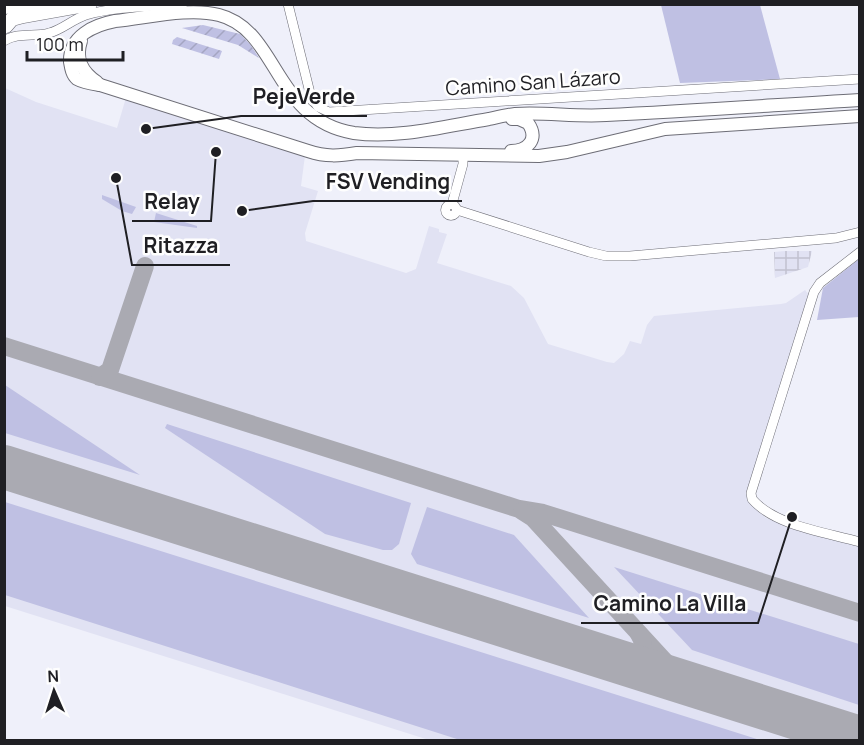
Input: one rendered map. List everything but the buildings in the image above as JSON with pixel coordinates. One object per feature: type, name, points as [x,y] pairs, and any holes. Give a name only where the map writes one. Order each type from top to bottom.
[{"type":"highway","points":[[4,7],[36,4]]},
{"type":"highway","points":[[5,30],[12,19],[90,4]]},
{"type":"main road","points":[[399,156],[357,153],[328,156],[102,86],[86,74],[79,60],[79,46],[88,31],[103,23],[184,14],[214,14],[230,18],[239,23],[256,40],[300,106],[323,122],[346,131],[365,134],[394,133],[522,114],[605,115],[860,100]]},
{"type":"main road","points":[[304,150],[320,158],[365,161],[399,156],[463,153],[510,156],[558,153],[644,132],[680,127],[860,116]]},
{"type":"main road","points":[[488,154],[522,150],[530,144],[532,138],[532,129],[525,122],[499,117]]},
{"type":"street","points":[[4,41],[21,35],[52,33],[73,19],[94,13],[183,4]]},
{"type":"street","name":"Camino San Lázaro","points":[[288,4],[311,97],[318,107],[329,112],[860,79]]},
{"type":"street","points":[[5,30],[21,35]]},
{"type":"street","points":[[463,153],[463,164],[454,207],[606,256],[630,256],[836,238],[860,232]]},
{"type":"street","points":[[860,252],[820,284],[814,292],[751,493],[752,499],[767,514],[860,542]]},
{"type":"shaded area","points":[[661,5],[760,5],[780,79],[680,83]]},
{"type":"shaded area","points":[[203,25],[240,34],[259,58],[238,45],[182,28]]},
{"type":"shaded area","points":[[177,37],[222,51],[219,59],[172,44]]},
{"type":"shaded area","points":[[5,88],[36,102],[117,128],[128,91],[306,148],[301,186],[318,191],[305,233],[306,241],[406,273],[416,269],[429,226],[439,229],[439,232],[447,234],[437,263],[511,286],[524,298],[548,344],[607,362],[614,363],[624,354],[630,341],[641,344],[647,325],[654,316],[781,304],[805,290],[809,295],[746,493],[748,501],[766,518],[859,545],[859,740],[429,740],[5,606]]},
{"type":"shaded area","points":[[102,195],[136,207],[132,214],[122,211],[102,199]]},
{"type":"shaded area","points":[[156,213],[197,226],[197,228],[154,222]]},
{"type":"shaded area","points":[[812,251],[808,267],[775,278],[774,252]]},
{"type":"shaded area","points":[[859,259],[859,317],[817,320],[823,288]]},
{"type":"shaded area","points":[[5,385],[140,475],[5,433]]},
{"type":"shaded area","points":[[167,424],[411,503],[399,544],[392,550],[383,550],[325,534],[165,428]]},
{"type":"shaded area","points":[[5,502],[760,740],[460,740],[5,595]]},
{"type":"shaded area","points":[[427,507],[514,535],[589,618],[417,564],[411,554]]},
{"type":"shaded area","points":[[614,567],[859,644],[859,705],[692,650]]},
{"type":"taxiway","points":[[100,377],[110,370],[145,266]]},
{"type":"taxiway","points":[[4,346],[519,509],[543,513],[860,613]]},
{"type":"taxiway","points":[[522,511],[533,518],[669,666],[702,686],[722,694]]},
{"type":"taxiway","points":[[619,662],[631,661],[640,655],[643,646],[639,634]]},
{"type":"runway","points":[[4,467],[860,738]]},
{"type":"place","name":"PejeVerde","points":[[146,129]]},
{"type":"place","name":"Relay","points":[[216,152]]},
{"type":"place","name":"Ritazza","points":[[116,178]]},
{"type":"place","name":"FSV Vending","points":[[242,211]]},
{"type":"place","name":"Camino La Villa","points":[[792,517]]}]
